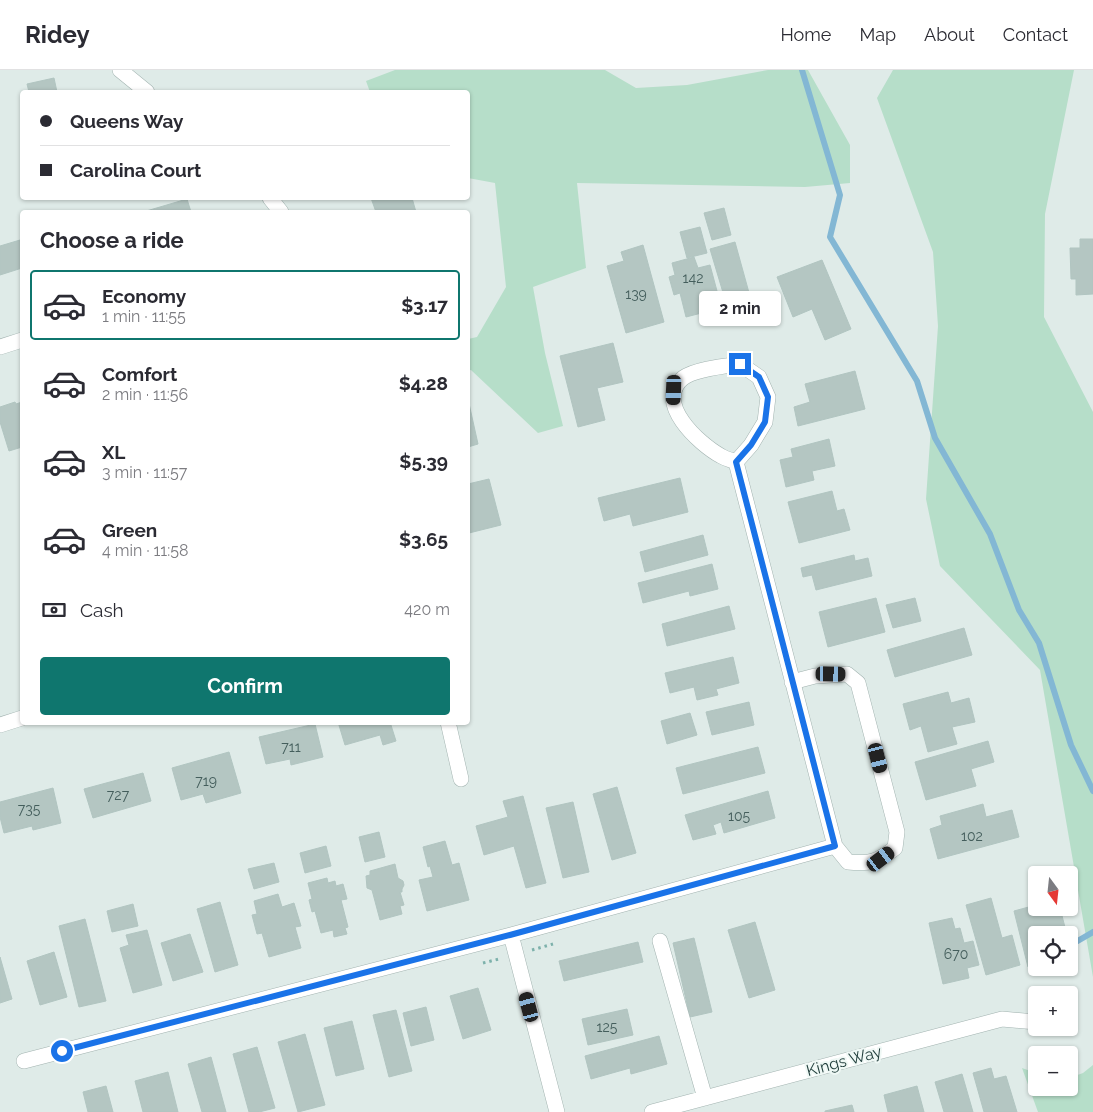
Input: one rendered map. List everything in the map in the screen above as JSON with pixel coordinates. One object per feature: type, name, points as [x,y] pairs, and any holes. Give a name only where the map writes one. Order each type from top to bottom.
[{"type":"street","points":[[120,70],[144,90]]},
{"type":"street","points":[[272,200],[279,210]]},
{"type":"street","points":[[0,347],[20,341]]},
{"type":"street","points":[[740,364],[759,377],[768,397],[765,422],[751,445],[736,462],[720,456],[684,425],[673,406],[674,390],[684,377],[707,369],[740,364]]},
{"type":"street","points":[[736,462],[792,682],[835,846],[848,862],[865,863],[881,859],[895,848],[897,832],[858,683],[847,674],[815,676],[792,682]]},
{"type":"street","points":[[0,724],[20,719]]},
{"type":"street","points":[[449,725],[462,779]]},
{"type":"street","points":[[24,1061],[510,935],[835,846]]},
{"type":"street","points":[[510,935],[557,1112]]},
{"type":"street","points":[[660,942],[705,1098]]},
{"type":"street","name":"Kings Way","points":[[652,1112],[1002,1019],[1028,1021]]},
{"type":"green space","points":[[395,70],[605,70],[636,88],[687,85],[768,70],[808,70],[850,145],[850,183],[805,187],[577,183],[586,268],[533,287],[545,353],[563,426],[538,433],[470,370],[470,339],[477,337],[506,287],[495,183],[470,178],[470,90],[369,90],[366,81]]},
{"type":"green space","points":[[893,70],[1074,70],[1045,214],[1044,317],[1093,412],[1093,977],[1078,890],[1078,866],[1074,866],[1040,670],[940,566],[926,499],[938,326],[933,252],[877,98]]},
{"type":"green space","points":[[1093,1065],[1093,1112],[1038,1112],[1032,1096],[1078,1096],[1078,1075]]},
{"type":"green space","points":[[1022,1068],[1028,1070],[1028,1084]]},
{"type":"building","points":[[54,78],[57,90],[28,90],[27,84]]},
{"type":"building","points":[[187,200],[190,210],[150,210]]},
{"type":"building","points":[[372,200],[413,200],[415,210],[375,210]]},
{"type":"building","points":[[724,208],[731,235],[712,240],[704,213]]},
{"type":"building","points":[[700,227],[707,253],[687,258],[680,232]]},
{"type":"building","points":[[1080,239],[1093,239],[1093,294],[1076,295],[1076,279],[1071,279],[1070,248],[1080,248]]},
{"type":"building","points":[[20,240],[20,269],[0,275],[0,246]]},
{"type":"building","points":[[735,242],[751,300],[727,306],[710,249]]},
{"type":"building","points":[[643,245],[664,322],[626,333],[607,266],[624,261],[621,252]]},
{"type":"building","points":[[694,257],[698,268],[710,265],[717,291],[712,293],[717,309],[686,317],[680,293],[674,295],[669,277],[675,275],[672,263]]},
{"type":"building","points":[[822,260],[851,329],[825,340],[812,309],[793,317],[777,277]]},
{"type":"building","points":[[613,343],[623,382],[597,388],[605,420],[578,427],[560,356]]},
{"type":"building","points":[[855,371],[865,409],[798,426],[794,407],[810,402],[805,384]]},
{"type":"building","points":[[15,402],[16,404],[20,403],[20,448],[9,451],[0,422],[0,407]]},
{"type":"building","points":[[470,408],[478,444],[470,446]]},
{"type":"building","points":[[829,439],[835,466],[812,471],[814,480],[786,487],[780,460],[793,457],[791,449]]},
{"type":"building","points":[[680,478],[688,512],[633,526],[630,514],[604,521],[598,498]]},
{"type":"building","points":[[489,479],[501,525],[470,533],[470,484]]},
{"type":"building","points":[[832,491],[837,511],[844,509],[850,530],[799,543],[788,502]]},
{"type":"building","points":[[703,535],[708,555],[645,572],[640,552]]},
{"type":"building","points":[[854,555],[855,561],[868,558],[872,576],[816,590],[812,575],[803,577],[801,568]]},
{"type":"building","points":[[712,564],[718,589],[690,596],[689,591],[643,603],[638,583]]},
{"type":"building","points":[[876,598],[885,632],[828,647],[819,612]]},
{"type":"building","points":[[915,598],[921,621],[893,628],[886,605]]},
{"type":"building","points":[[729,606],[735,629],[667,646],[662,624]]},
{"type":"building","points":[[964,628],[972,655],[895,677],[887,650]]},
{"type":"building","points":[[733,657],[739,683],[716,689],[718,695],[697,700],[694,687],[670,693],[665,673]]},
{"type":"building","points":[[948,692],[951,703],[969,698],[975,722],[952,727],[957,744],[928,752],[921,726],[910,730],[903,704]]},
{"type":"building","points":[[749,702],[754,725],[712,735],[706,712]]},
{"type":"building","points":[[690,713],[697,735],[667,744],[661,721]]},
{"type":"building","points":[[315,725],[323,757],[291,765],[290,759],[266,764],[259,737]]},
{"type":"building","points":[[339,725],[391,725],[396,741],[383,745],[380,735],[345,745]]},
{"type":"building","points":[[988,741],[994,762],[971,769],[976,786],[926,800],[915,762]]},
{"type":"building","points":[[758,747],[765,773],[683,794],[676,768]]},
{"type":"building","points":[[229,752],[241,793],[206,803],[203,794],[181,800],[172,768]]},
{"type":"building","points":[[143,773],[151,801],[93,818],[84,789]]},
{"type":"building","points":[[617,787],[636,853],[612,860],[593,794]]},
{"type":"building","points":[[53,788],[61,823],[33,830],[32,826],[4,833],[0,817],[0,802]]},
{"type":"building","points":[[768,791],[775,818],[724,833],[721,822],[713,825],[716,834],[693,840],[685,815]]},
{"type":"building","points":[[523,796],[546,883],[526,888],[514,846],[484,855],[476,826],[508,817],[503,801]]},
{"type":"building","points":[[573,802],[589,872],[563,878],[546,808]]},
{"type":"building","points":[[983,804],[986,817],[1012,810],[1019,837],[938,859],[930,829],[942,825],[940,816]]},
{"type":"building","points":[[379,832],[385,857],[365,862],[359,837]]},
{"type":"building","points":[[445,841],[452,865],[459,863],[469,900],[427,911],[419,880],[433,877],[430,866],[428,867],[423,847]]},
{"type":"building","points":[[326,846],[331,866],[305,873],[300,853]]},
{"type":"building","points":[[274,863],[279,882],[254,889],[248,869]]},
{"type":"building","points":[[395,864],[398,878],[403,881],[404,885],[402,892],[400,892],[404,905],[400,906],[402,914],[380,920],[372,890],[367,888],[366,876],[370,875],[370,871]]},
{"type":"building","points":[[327,878],[328,883],[335,881],[336,886],[343,884],[347,899],[341,900],[348,927],[345,928],[347,934],[334,937],[333,930],[321,933],[315,911],[312,912],[309,900],[312,899],[308,883]]},
{"type":"building","points":[[278,894],[282,907],[294,903],[301,926],[295,927],[301,948],[269,957],[262,933],[257,934],[252,915],[257,914],[254,901]]},
{"type":"building","points":[[991,898],[1002,938],[1012,935],[1020,965],[986,975],[966,905]]},
{"type":"building","points":[[220,902],[238,965],[215,972],[197,909]]},
{"type":"building","points":[[133,904],[138,926],[112,932],[107,911]]},
{"type":"building","points":[[1028,907],[1028,916],[1062,916],[1065,926],[1028,926],[1028,967],[1014,911]]},
{"type":"building","points":[[952,918],[955,929],[960,928],[964,943],[973,941],[979,965],[967,968],[969,978],[943,984],[929,923]]},
{"type":"building","points":[[85,919],[106,1001],[79,1007],[59,926]]},
{"type":"building","points":[[755,922],[775,990],[749,998],[728,930]]},
{"type":"building","points":[[147,930],[162,985],[133,993],[120,948],[129,945],[126,935]]},
{"type":"building","points":[[190,934],[203,972],[173,981],[161,943]]},
{"type":"building","points":[[694,938],[712,1012],[690,1017],[673,943]]},
{"type":"building","points":[[638,942],[643,962],[564,981],[559,961]]},
{"type":"building","points":[[54,952],[67,997],[40,1005],[27,961]]},
{"type":"building","points":[[0,957],[12,999],[0,1003]]},
{"type":"building","points":[[478,988],[491,1030],[463,1039],[450,996]]},
{"type":"building","points":[[426,1007],[434,1040],[411,1046],[403,1013]]},
{"type":"building","points":[[627,1009],[633,1035],[588,1045],[582,1019]]},
{"type":"building","points":[[396,1010],[412,1071],[389,1077],[373,1015]]},
{"type":"building","points":[[352,1021],[364,1069],[336,1076],[324,1028]]},
{"type":"building","points":[[305,1034],[325,1105],[298,1112],[278,1042]]},
{"type":"building","points":[[659,1036],[667,1064],[631,1074],[630,1068],[591,1079],[585,1056]]},
{"type":"building","points":[[257,1047],[275,1108],[259,1112],[249,1112],[233,1054]]},
{"type":"building","points":[[211,1057],[226,1112],[202,1112],[188,1064]]},
{"type":"building","points":[[991,1068],[994,1079],[1006,1076],[1017,1112],[984,1112],[973,1073]]},
{"type":"building","points":[[168,1072],[178,1112],[143,1112],[135,1081]]},
{"type":"building","points":[[962,1074],[973,1112],[944,1112],[935,1082]]},
{"type":"building","points":[[106,1086],[113,1112],[88,1112],[83,1092]]},
{"type":"building","points":[[917,1086],[924,1112],[888,1112],[884,1095]]},
{"type":"building","points":[[852,1105],[854,1112],[825,1112],[825,1111]]},
{"type":"waterway","points":[[802,70],[840,195],[830,237],[917,381],[935,438],[990,534],[1019,610],[1039,643],[1071,745],[1093,791]]},
{"type":"waterway","points":[[1078,941],[1093,932]]},
{"type":"route","points":[[62,1051],[510,935],[835,846],[736,462],[751,445],[765,422],[768,397],[759,377],[740,364]]}]
